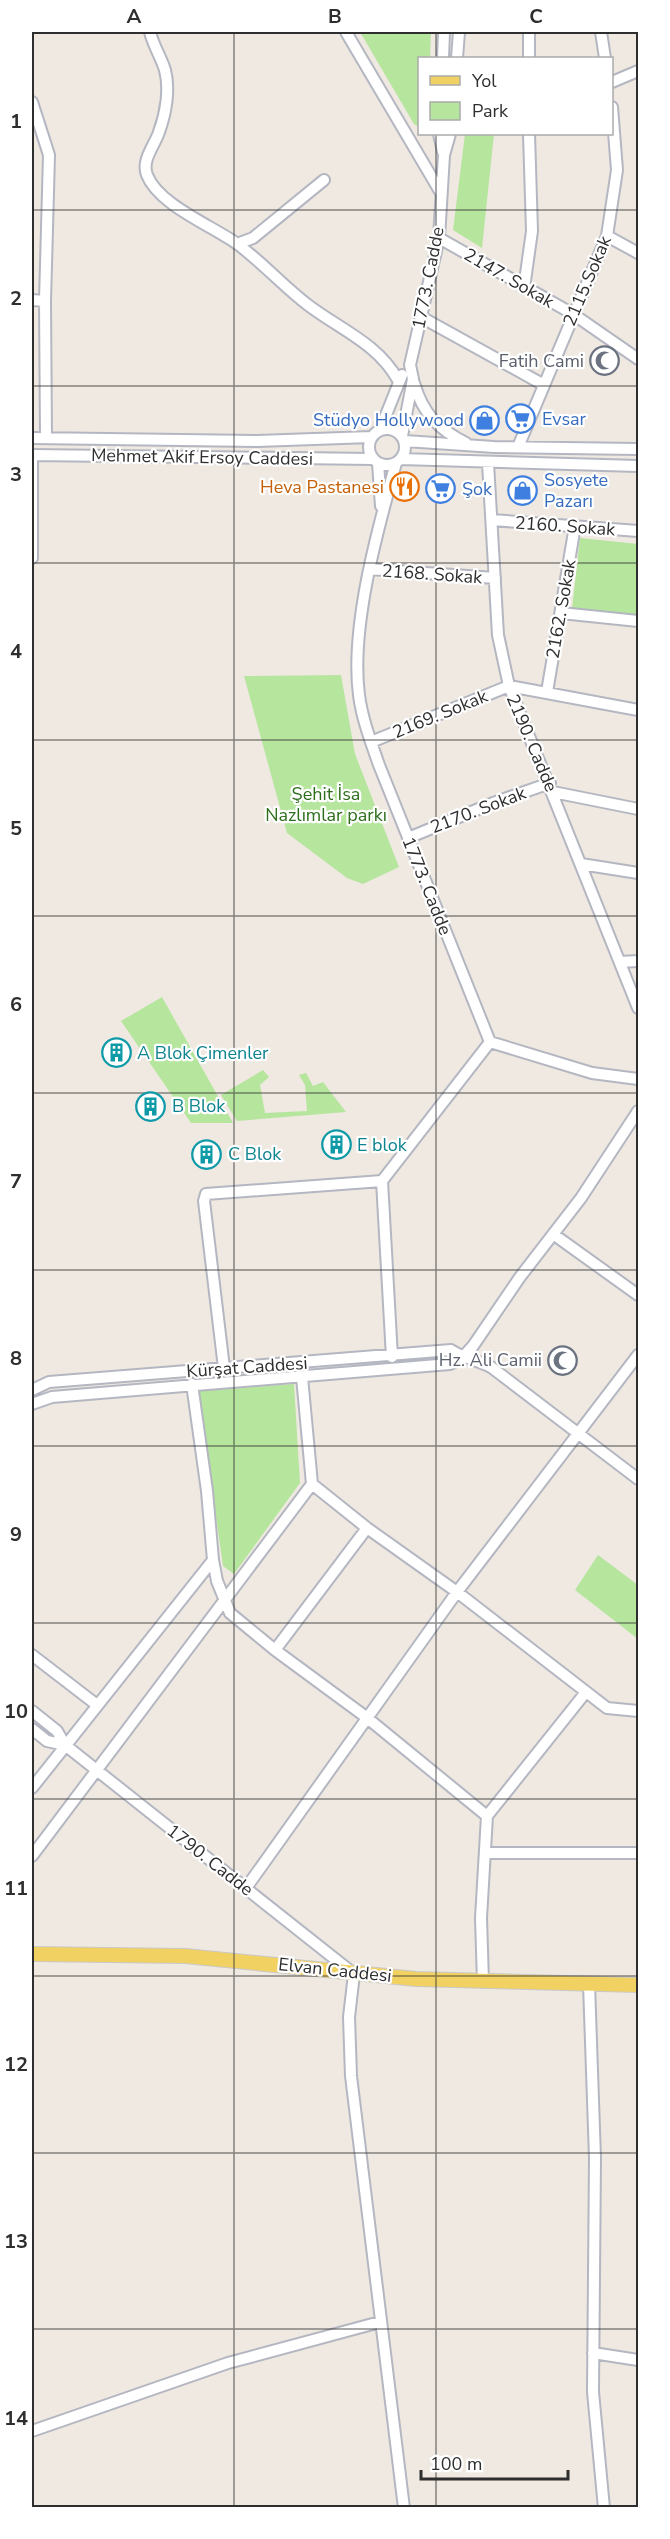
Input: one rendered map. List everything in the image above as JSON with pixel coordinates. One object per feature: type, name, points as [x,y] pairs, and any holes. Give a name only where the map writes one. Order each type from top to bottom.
[{"type":"main road","name":"Elvan Caddesi","points":[[32,1954],[214,1958],[354,1974],[483,1982],[639,1985]]},
{"type":"street","points":[[150,32],[165,70],[168,93],[160,132],[147,158],[145,171],[152,186],[169,201],[237,244],[309,306],[367,342],[390,365],[398,380]]},
{"type":"street","points":[[346,32],[441,194]]},
{"type":"street","points":[[443,57],[444,32]]},
{"type":"street","points":[[457,57],[459,32]]},
{"type":"street","points":[[528,57],[529,32]]},
{"type":"street","points":[[601,32],[605,57]]},
{"type":"street","points":[[613,81],[639,71]]},
{"type":"street","points":[[32,102],[49,155],[45,301],[46,438]]},
{"type":"street","name":"2115.Sokak","points":[[518,447],[607,236],[617,170],[613,120]]},
{"type":"street","name":"1773. Cadde","points":[[439,135],[444,155]]},
{"type":"street","name":"1773. Cadde","points":[[404,439],[413,379],[410,365],[439,238],[444,155],[450,135]]},
{"type":"street","points":[[524,288],[532,231],[529,135]]},
{"type":"street","points":[[237,244],[253,238],[324,180]]},
{"type":"street","points":[[607,236],[639,253]]},
{"type":"street","name":"2147. Sokak","points":[[439,238],[573,314],[639,359]]},
{"type":"street","points":[[32,300],[45,301]]},
{"type":"street","points":[[420,317],[544,385]]},
{"type":"street","name":"1773. Cadde","points":[[376,434],[398,380],[410,365]]},
{"type":"street","points":[[413,379],[425,411],[437,426],[472,446]]},
{"type":"street","points":[[381,516],[376,461],[369,449],[376,434],[392,429],[404,439],[472,446],[639,449]]},
{"type":"street","name":"Mehmet Akif Ersoy Caddesi","points":[[32,438],[257,441],[376,434]]},
{"type":"street","points":[[381,516],[399,461],[404,454],[404,439]]},
{"type":"street","points":[[32,455],[32,558]]},
{"type":"street","name":"Mehmet Akif Ersoy Caddesi","points":[[32,455],[376,461]]},
{"type":"street","points":[[376,461],[639,466]]},
{"type":"street","name":"2190. Cadde","points":[[488,464],[498,635],[508,686],[639,1008]]},
{"type":"street","name":"1773. Cadde","points":[[381,516],[370,569],[359,644],[359,693],[371,742],[490,1042]]},
{"type":"street","name":"2160. Sokak","points":[[492,520],[639,531]]},
{"type":"street","name":"2162. Sokak","points":[[547,692],[575,526]]},
{"type":"street","name":"2168. Sokak","points":[[370,569],[495,578]]},
{"type":"street","points":[[561,613],[639,621]]},
{"type":"street","points":[[508,686],[639,710]]},
{"type":"street","name":"2169. Sokak","points":[[371,742],[508,686]]},
{"type":"street","points":[[551,788],[639,809]]},
{"type":"street","name":"2170. Sokak","points":[[408,838],[493,803],[551,788]]},
{"type":"street","points":[[581,864],[639,873]]},
{"type":"street","points":[[620,962],[639,961]]},
{"type":"street","points":[[392,1357],[382,1181],[490,1042],[592,1073],[639,1079]]},
{"type":"street","points":[[462,1358],[473,1346],[520,1277],[581,1198],[639,1111]]},
{"type":"street","points":[[224,1368],[204,1201],[206,1194],[382,1181]]},
{"type":"street","points":[[553,1234],[639,1295]]},
{"type":"street","name":"Kürşat Caddesi","points":[[451,1350],[462,1358],[450,1364],[32,1398],[49,1382],[392,1357],[451,1350]]},
{"type":"street","points":[[246,1888],[457,1592],[639,1355]]},
{"type":"street","points":[[462,1358],[478,1360],[491,1367],[639,1479]]},
{"type":"street","points":[[32,1856],[312,1484],[302,1377]]},
{"type":"street","points":[[192,1384],[207,1491],[213,1560],[224,1599],[237,1620],[366,1717],[487,1816]]},
{"type":"street","points":[[312,1484],[607,1708],[639,1711]]},
{"type":"street","points":[[275,1650],[367,1528]]},
{"type":"street","points":[[32,1788],[213,1560]]},
{"type":"street","points":[[32,1655],[97,1705]]},
{"type":"street","points":[[483,1982],[481,1918],[487,1816],[586,1692]]},
{"type":"street","name":"1790. Cadde","points":[[32,1711],[57,1731],[65,1745],[354,1974]]},
{"type":"street","name":"1790. Cadde","points":[[32,1729],[47,1741],[65,1745]]},
{"type":"street","points":[[484,1853],[639,1853]]},
{"type":"street","points":[[354,1974],[349,2017],[351,2076],[404,2508]]},
{"type":"street","points":[[589,1984],[595,2158],[593,2392],[603,2508]]},
{"type":"street","points":[[32,2431],[228,2363],[380,2322]]},
{"type":"street","points":[[593,2354],[639,2360]]},
{"type":"green space","points":[[360,32],[431,32],[430,57],[418,57],[418,126],[414,124]]},
{"type":"green space","points":[[465,135],[494,135],[482,248],[453,230]]},
{"type":"green space","points":[[580,538],[638,544],[638,615],[572,609]]},
{"type":"green space","name":"Şehit İsa Nazlımlar parkı","points":[[341,675],[355,754],[399,867],[363,884],[347,878],[287,833],[244,676]]},
{"type":"green space","points":[[162,997],[233,1123],[191,1123],[121,1021]]},
{"type":"green space","points":[[263,1070],[269,1077],[260,1085],[265,1113],[307,1111],[305,1085],[299,1075],[306,1073],[313,1086],[323,1082],[346,1112],[237,1121],[221,1095]]},
{"type":"green space","points":[[294,1384],[300,1483],[234,1574],[223,1566],[198,1391]]},
{"type":"green space","points":[[598,1555],[638,1585],[638,1639],[575,1590]]},
{"type":"place","name":"Fatih Cami","points":[[605,361]]},
{"type":"place","name":"Evsar","points":[[521,419]]},
{"type":"place","name":"Stüdyo Hollywood","points":[[485,420]]},
{"type":"place","name":"Heva Pastanesi","points":[[405,487]]},
{"type":"place","name":"Şok","points":[[441,489]]},
{"type":"place","name":"Sosyete Pazarı","points":[[523,490]]},
{"type":"place","name":"A Blok Çimenler","points":[[116,1053]]},
{"type":"place","name":"B Blok","points":[[151,1106]]},
{"type":"place","name":"E blok","points":[[336,1145]]},
{"type":"place","name":"C Blok","points":[[207,1154]]},
{"type":"place","name":"Hz. Ali Camii","points":[[563,1360]]}]
